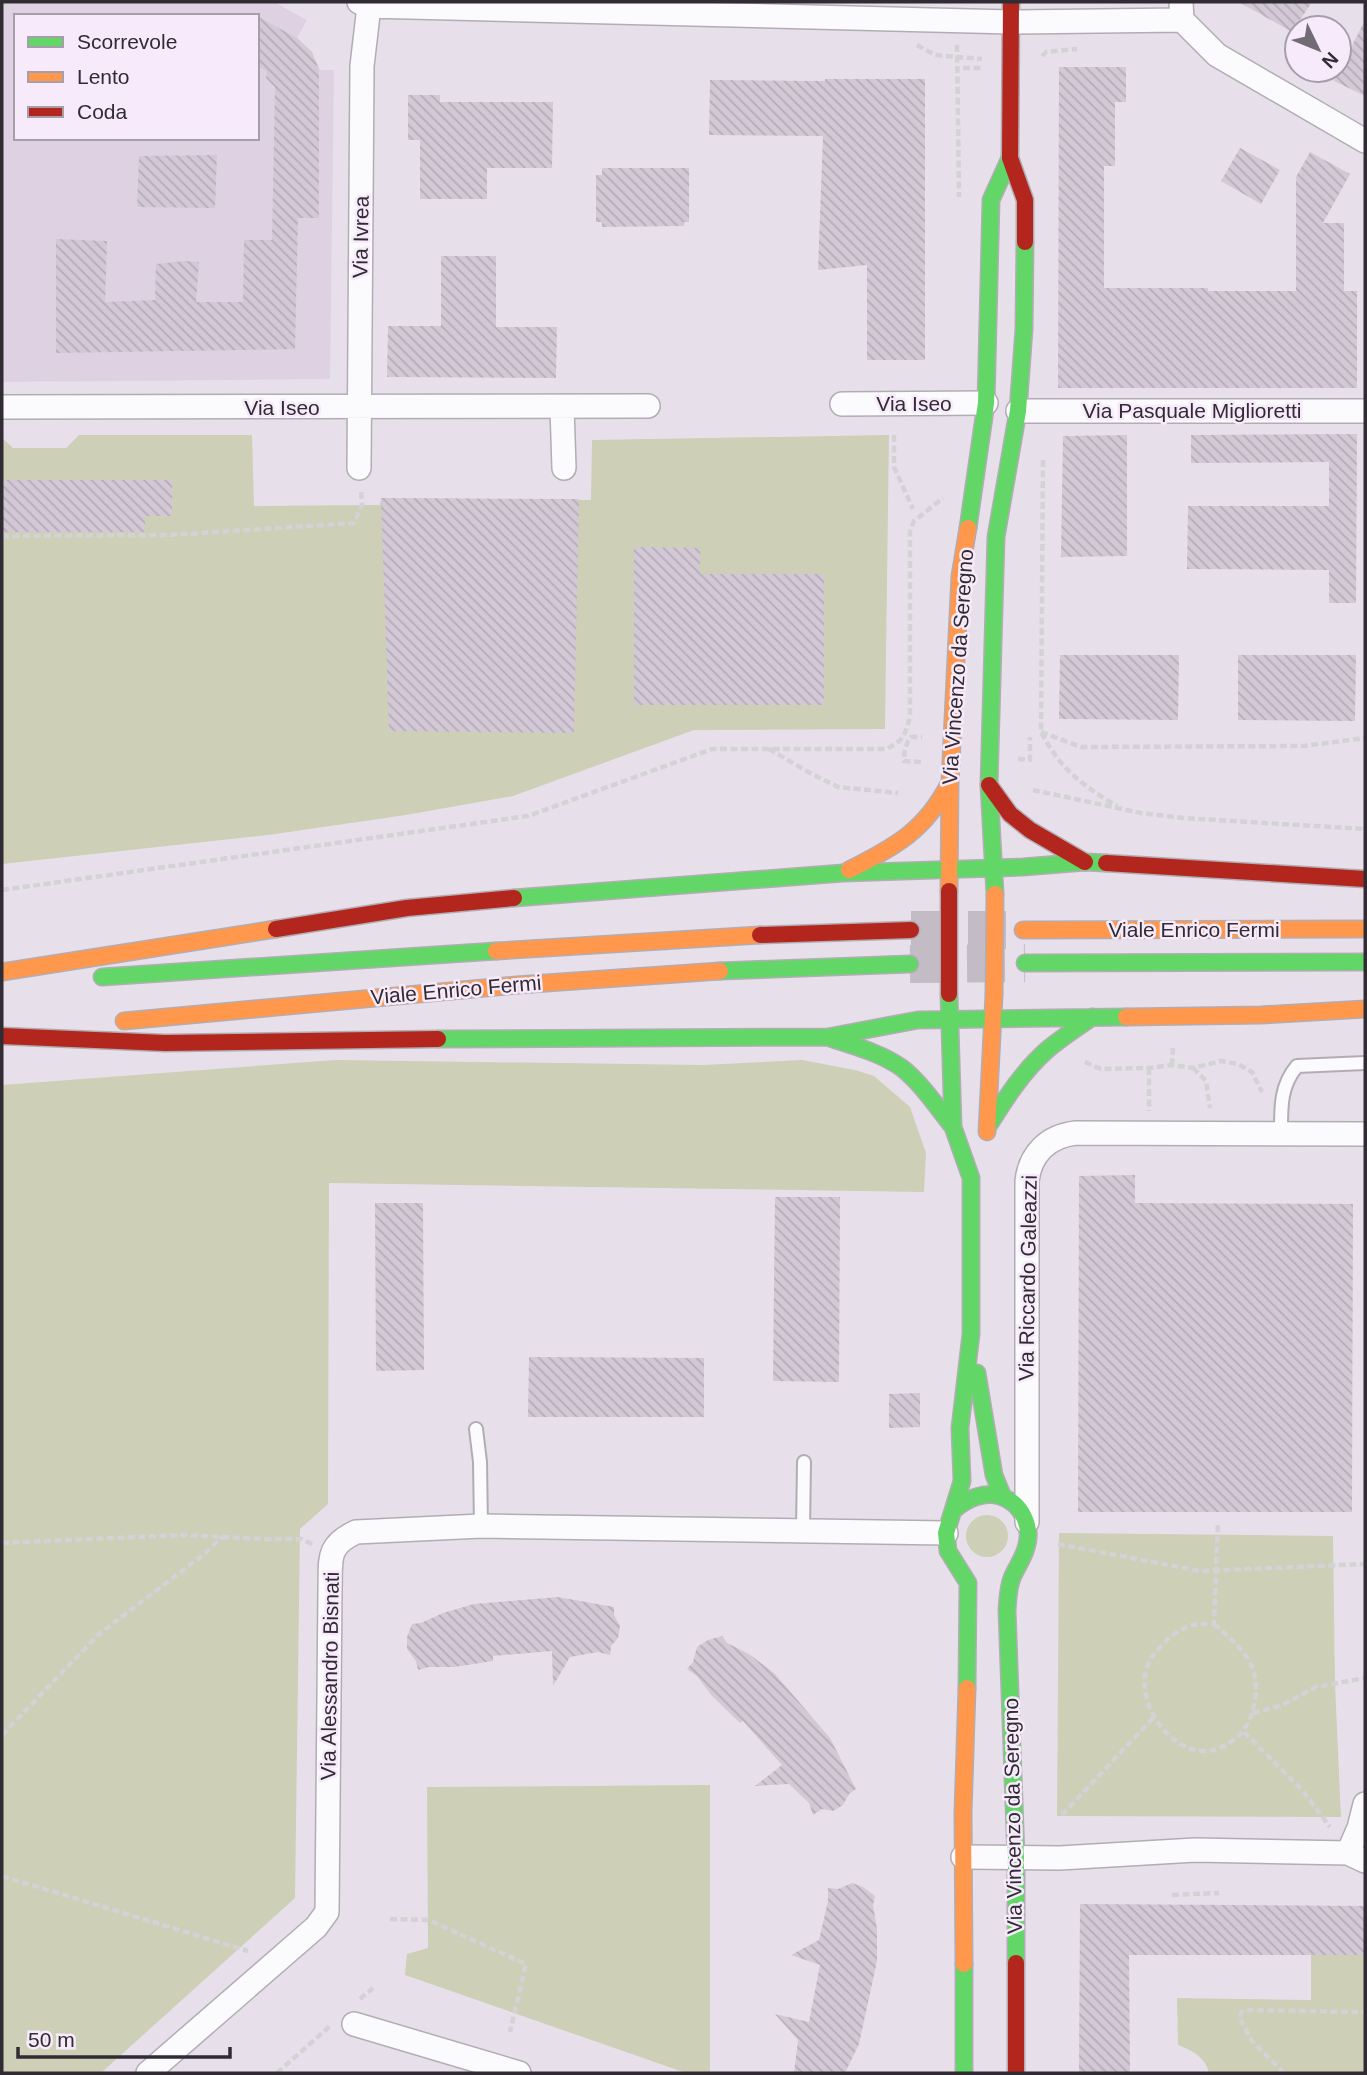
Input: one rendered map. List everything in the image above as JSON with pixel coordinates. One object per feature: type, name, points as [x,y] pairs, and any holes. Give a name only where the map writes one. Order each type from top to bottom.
[{"type":"main road","name":"Via Vincenzo da Seregno","points":[[946,1533],[962,1481],[960,1428],[971,1334],[971,1178],[989,1125],[994,1019],[995,894],[989,785],[996,537],[1018,411],[1024,329],[1025,200],[1010,158],[1011,12]]},
{"type":"main road","name":"Via Vincenzo da Seregno","points":[[971,1178],[953,1127],[949,1020],[950,782],[960,576],[979,464],[986,403],[991,200],[1010,158]]},
{"type":"main road","points":[[843,873],[888,851],[921,827],[940,805],[950,782]]},
{"type":"main road","points":[[989,785],[1010,814],[1030,830],[1085,862]]},
{"type":"main road","points":[[2,972],[407,908],[576,892],[843,873],[1085,862],[1365,878]]},
{"type":"main road","name":"Viale Enrico Fermi","points":[[1023,930],[1365,929]]},
{"type":"main road","name":"Viale Enrico Fermi","points":[[2,980],[152,975],[732,935],[911,930]]},
{"type":"main road","name":"Viale Enrico Fermi","points":[[1025,963],[1365,962]]},
{"type":"main road","name":"Viale Enrico Fermi","points":[[2,1030],[646,975],[786,967],[911,964]]},
{"type":"main road","points":[[2,1036],[165,1043],[424,1038],[828,1037],[918,1020],[1261,1015],[1365,1009]]},
{"type":"main road","points":[[989,1125],[1030,1067],[1054,1044],[1092,1017]]},
{"type":"main road","points":[[828,1037],[875,1053],[902,1069],[953,1127]]},
{"type":"main road","name":"Via Vincenzo da Seregno","points":[[971,1334],[994,1475],[1003,1497],[1022,1513],[1028,1529],[1027,1546],[1010,1581],[1007,1610],[1016,1858],[1014,2068]]},
{"type":"main road","points":[[955,1509],[977,1496],[1003,1497]]},
{"type":"main road","points":[[946,1533],[948,1550],[968,1583],[969,1603],[963,1857],[965,2068]]},
{"type":"main road","points":[[998,1576],[1020,1562]]},
{"type":"main road","points":[[958,1565],[981,1577]]},
{"type":"street","points":[[364,4],[898,19],[1011,12],[1181,11],[1217,55],[1365,141]]},
{"type":"street","name":"Via Ivrea","points":[[359,468],[364,4]]},
{"type":"street","name":"Via Iseo","points":[[842,404],[986,403]]},
{"type":"street","name":"Via Iseo","points":[[2,407],[648,406]]},
{"type":"street","points":[[562,407],[564,468]]},
{"type":"street","name":"Via Pasquale Miglioretti","points":[[1018,411],[1365,411]]},
{"type":"street","name":"Via Riccardo Galeazzi","points":[[1028,1529],[1027,1195],[1030,1165],[1044,1145],[1068,1133],[1365,1134]]},
{"type":"street","name":"Via Alessandro Bisnati","points":[[148,2073],[316,1927],[327,1912],[332,1553],[341,1539],[356,1532],[481,1526],[946,1533]]},
{"type":"street","points":[[963,1857],[1016,1858],[1195,1850],[1357,1857],[1359,1828],[1365,1804]]},
{"type":"street","points":[[347,2017],[519,2073]]},
{"type":"lane","points":[[1281,1134],[1281,1097],[1288,1077],[1297,1066],[1365,1063]]},
{"type":"lane","points":[[476,1429],[480,1462],[481,1526]]},
{"type":"lane","points":[[803,1531],[804,1462]]},
{"type":"path","points":[[898,19],[908,36],[921,49],[935,55],[986,59]]},
{"type":"path","points":[[963,68],[975,68],[975,62]]},
{"type":"path","points":[[894,435],[894,467],[913,509]]},
{"type":"path","points":[[1034,737],[1043,454]]},
{"type":"path","points":[[2,536],[170,536],[354,523],[362,505],[359,468]]},
{"type":"path","name":"Via Vincenzo da Seregno","points":[[767,748],[885,749],[902,739],[911,715],[910,531],[914,521],[948,494]]},
{"type":"path","points":[[923,762],[904,761],[904,753],[906,743],[911,737],[924,737]]},
{"type":"path","points":[[1034,737],[1083,785],[1117,806]]},
{"type":"path","points":[[1016,739],[1034,737],[1081,747],[1304,746],[1365,738]]},
{"type":"path","points":[[2,890],[528,817],[712,749],[767,748],[838,787],[898,793]]},
{"type":"path","points":[[1032,789],[1141,813],[1365,830]]},
{"type":"path","points":[[1172,1065],[1173,1041]]},
{"type":"path","points":[[1082,1060],[1101,1069],[1172,1065],[1194,1068],[1221,1060],[1238,1064],[1252,1072],[1263,1093]]},
{"type":"path","points":[[1149,1068],[1149,1133]]},
{"type":"path","points":[[1194,1068],[1206,1081],[1210,1133]]},
{"type":"path","points":[[1214,1624],[1218,1522]]},
{"type":"path","points":[[2,1543],[182,1535],[302,1538],[332,1553]]},
{"type":"path","points":[[2,1735],[99,1634],[203,1555],[223,1536]]},
{"type":"path","points":[[1050,1542],[1200,1571],[1365,1564]]},
{"type":"path","points":[[1214,1624],[1247,1657],[1257,1676],[1253,1713],[1244,1732],[1226,1746],[1205,1752],[1185,1747],[1167,1734],[1153,1718],[1145,1684],[1149,1660],[1170,1636],[1192,1625],[1214,1624]]},
{"type":"path","points":[[1253,1713],[1280,1706],[1316,1687],[1365,1678]]},
{"type":"path","points":[[1062,1815],[1153,1718]]},
{"type":"path","points":[[1244,1732],[1302,1790],[1357,1857]]},
{"type":"path","points":[[2,1876],[248,1951]]},
{"type":"path","points":[[1172,1895],[1219,1893]]},
{"type":"path","points":[[390,1919],[428,1920],[526,1964],[510,2032]]},
{"type":"path","points":[[277,2073],[347,2017],[373,1988]]},
{"type":"path","points":[[1284,2073],[1252,2041],[1239,2017],[1243,2010],[1365,2012]]},
{"type":"shaded area","points":[[2,2],[274,2],[307,20],[297,38],[312,52],[320,70],[334,70],[330,379],[2,382]]},
{"type":"green space","points":[[79,435],[252,435],[254,506],[380,505],[381,498],[591,500],[592,440],[889,435],[885,729],[694,730],[513,796],[268,835],[2,864],[2,438],[13,448],[66,448]]},
{"type":"green space","points":[[335,1060],[702,1065],[802,1060],[855,1070],[874,1076],[910,1107],[926,1153],[924,1192],[329,1183],[328,1504],[300,1529],[295,1898],[101,2073],[2,2073],[2,1085]]},
{"type":"green space","points":[[987,1515],[1002,1521],[1008,1536],[1002,1551],[987,1557],[972,1551],[966,1536],[972,1521]]},
{"type":"green space","points":[[1059,1533],[1333,1536],[1335,1684],[1341,1817],[1057,1816]]},
{"type":"green space","points":[[710,1785],[710,2073],[686,2073],[405,1975],[407,1954],[428,1948],[427,1787]]},
{"type":"green space","points":[[1311,1955],[1365,1955],[1365,2073],[1209,2073],[1198,2055],[1178,2045],[1177,1998],[1311,2000]]},
{"type":"building","points":[[1239,2],[1312,2],[1304,14],[1283,14],[1283,27]]},
{"type":"building","points":[[259,17],[297,38],[312,52],[319,70],[319,218],[298,218],[295,349],[56,353],[56,239],[107,241],[105,302],[155,300],[156,264],[185,261],[199,262],[196,302],[243,302],[244,240],[272,240],[275,87],[266,78],[267,71],[259,67]]},
{"type":"building","points":[[1365,20],[1365,96],[1340,84],[1353,84],[1353,44]]},
{"type":"building","points":[[1059,67],[1126,67],[1126,102],[1115,102],[1115,166],[1104,166],[1104,288],[1296,291],[1296,177],[1310,152],[1350,174],[1323,223],[1344,223],[1344,291],[1357,291],[1357,388],[1058,388]]},
{"type":"building","points":[[925,79],[925,360],[867,360],[867,265],[818,270],[823,136],[709,135],[710,80]]},
{"type":"building","points":[[408,95],[440,95],[440,102],[553,102],[552,168],[487,168],[487,199],[420,199],[420,140],[408,140]]},
{"type":"building","points":[[1240,148],[1280,170],[1261,204],[1221,181]]},
{"type":"building","points":[[217,155],[215,208],[137,207],[139,156]]},
{"type":"building","points":[[602,168],[689,168],[689,222],[684,222],[684,226],[602,227],[602,222],[596,222],[596,175],[602,175]]},
{"type":"building","points":[[441,256],[496,256],[496,327],[557,327],[556,378],[387,377],[388,326],[441,326]]},
{"type":"building","points":[[1357,434],[1356,603],[1329,603],[1329,570],[1187,569],[1188,506],[1329,506],[1329,462],[1191,463],[1191,435]]},
{"type":"building","points":[[1127,435],[1127,556],[1061,557],[1063,436]]},
{"type":"building","points":[[2,480],[172,480],[172,516],[145,516],[145,532],[2,532]]},
{"type":"building","points":[[381,498],[579,499],[574,733],[389,731]]},
{"type":"building","points":[[634,547],[700,548],[700,574],[824,574],[824,705],[634,705]]},
{"type":"building","points":[[1060,655],[1179,655],[1178,720],[1059,719]]},
{"type":"building","points":[[1238,655],[1356,655],[1355,721],[1238,720]]},
{"type":"building","points":[[1135,1175],[1135,1203],[1353,1204],[1352,1512],[1078,1512],[1079,1176]]},
{"type":"building","points":[[775,1197],[840,1197],[839,1382],[773,1381]]},
{"type":"building","points":[[375,1203],[423,1203],[424,1370],[376,1371]]},
{"type":"building","points":[[529,1357],[704,1358],[704,1417],[528,1417]]},
{"type":"building","points":[[920,1393],[920,1427],[889,1428],[889,1394]]},
{"type":"building","points":[[558,1597],[614,1607],[614,1615],[620,1626],[610,1655],[598,1652],[570,1657],[553,1686],[552,1651],[493,1656],[493,1661],[418,1670],[416,1661],[407,1649],[407,1637],[412,1624],[443,1613],[474,1604]]},
{"type":"building","points":[[722,1636],[727,1643],[749,1654],[775,1674],[830,1738],[856,1789],[849,1794],[843,1805],[833,1811],[822,1809],[813,1815],[809,1803],[789,1784],[755,1786],[782,1765],[743,1721],[740,1723],[712,1696],[697,1676],[687,1669],[693,1662],[697,1647]]},
{"type":"building","points":[[852,1883],[875,1896],[873,1905],[877,1929],[877,1961],[859,2044],[845,2073],[794,2073],[798,2040],[775,2014],[809,2022],[820,1965],[791,1955],[819,1940],[828,1901],[828,1888],[838,1889]]},
{"type":"building","points":[[1080,1904],[1365,1906],[1365,1955],[1129,1955],[1130,2073],[1079,2073]]},
{"type":"tunnel","points":[[911,930],[1023,930]]},
{"type":"tunnel","points":[[910,964],[1025,963]]},
{"type":"traffic: fast","points":[[968,528],[986,403],[991,200],[1010,158]]},
{"type":"traffic: fast","points":[[995,894],[989,785],[996,537],[1018,411],[1024,329],[1025,242]]},
{"type":"traffic: fast","points":[[514,898],[843,873],[1106,863]]},
{"type":"traffic: fast","points":[[102,977],[496,951]]},
{"type":"traffic: fast","points":[[1025,963],[1365,962]]},
{"type":"traffic: fast","points":[[720,971],[910,964]]},
{"type":"traffic: fast","points":[[949,994],[953,1127],[971,1178],[971,1334],[960,1428],[962,1481],[946,1533],[948,1551],[968,1583],[967,1688]]},
{"type":"traffic: fast","points":[[989,1125],[1015,1085],[1038,1058],[1092,1017]]},
{"type":"traffic: fast","points":[[438,1039],[828,1037],[918,1020],[1126,1017]]},
{"type":"traffic: fast","points":[[830,1038],[876,1054],[902,1068],[923,1088],[953,1127]]},
{"type":"traffic: fast","points":[[977,1373],[994,1475],[1003,1497]]},
{"type":"traffic: fast","points":[[955,1509],[976,1497],[1000,1496],[1008,1499],[1020,1510],[1027,1524],[1028,1540],[1011,1582],[1007,1610],[1016,1858],[1016,1963]]},
{"type":"traffic: fast","points":[[964,1964],[964,2073]]},
{"type":"traffic: slow","points":[[949,891],[950,782],[960,576],[968,528]]},
{"type":"traffic: slow","points":[[849,870],[895,845],[920,825],[941,799],[950,782]]},
{"type":"traffic: slow","points":[[994,995],[995,894]]},
{"type":"traffic: slow","points":[[2,972],[276,929]]},
{"type":"traffic: slow","points":[[1023,930],[1365,929]]},
{"type":"traffic: slow","points":[[496,951],[760,935]]},
{"type":"traffic: slow","points":[[124,1021],[517,985],[720,971]]},
{"type":"traffic: slow","points":[[987,1132],[994,995]]},
{"type":"traffic: slow","points":[[1126,1017],[1261,1015],[1365,1009]]},
{"type":"traffic: slow","points":[[964,1964],[963,1813],[967,1688]]},
{"type":"traffic: jam","points":[[1011,2],[1010,158],[1025,200],[1025,242]]},
{"type":"traffic: jam","points":[[989,785],[1010,814],[1030,830],[1085,862]]},
{"type":"traffic: jam","points":[[1106,863],[1365,879]]},
{"type":"traffic: jam","points":[[949,891],[949,994]]},
{"type":"traffic: jam","points":[[276,929],[407,908],[514,898]]},
{"type":"traffic: jam","points":[[760,935],[911,930]]},
{"type":"traffic: jam","points":[[2,1036],[165,1043],[438,1039]]},
{"type":"traffic: jam","points":[[1016,1963],[1016,2073]]}]
